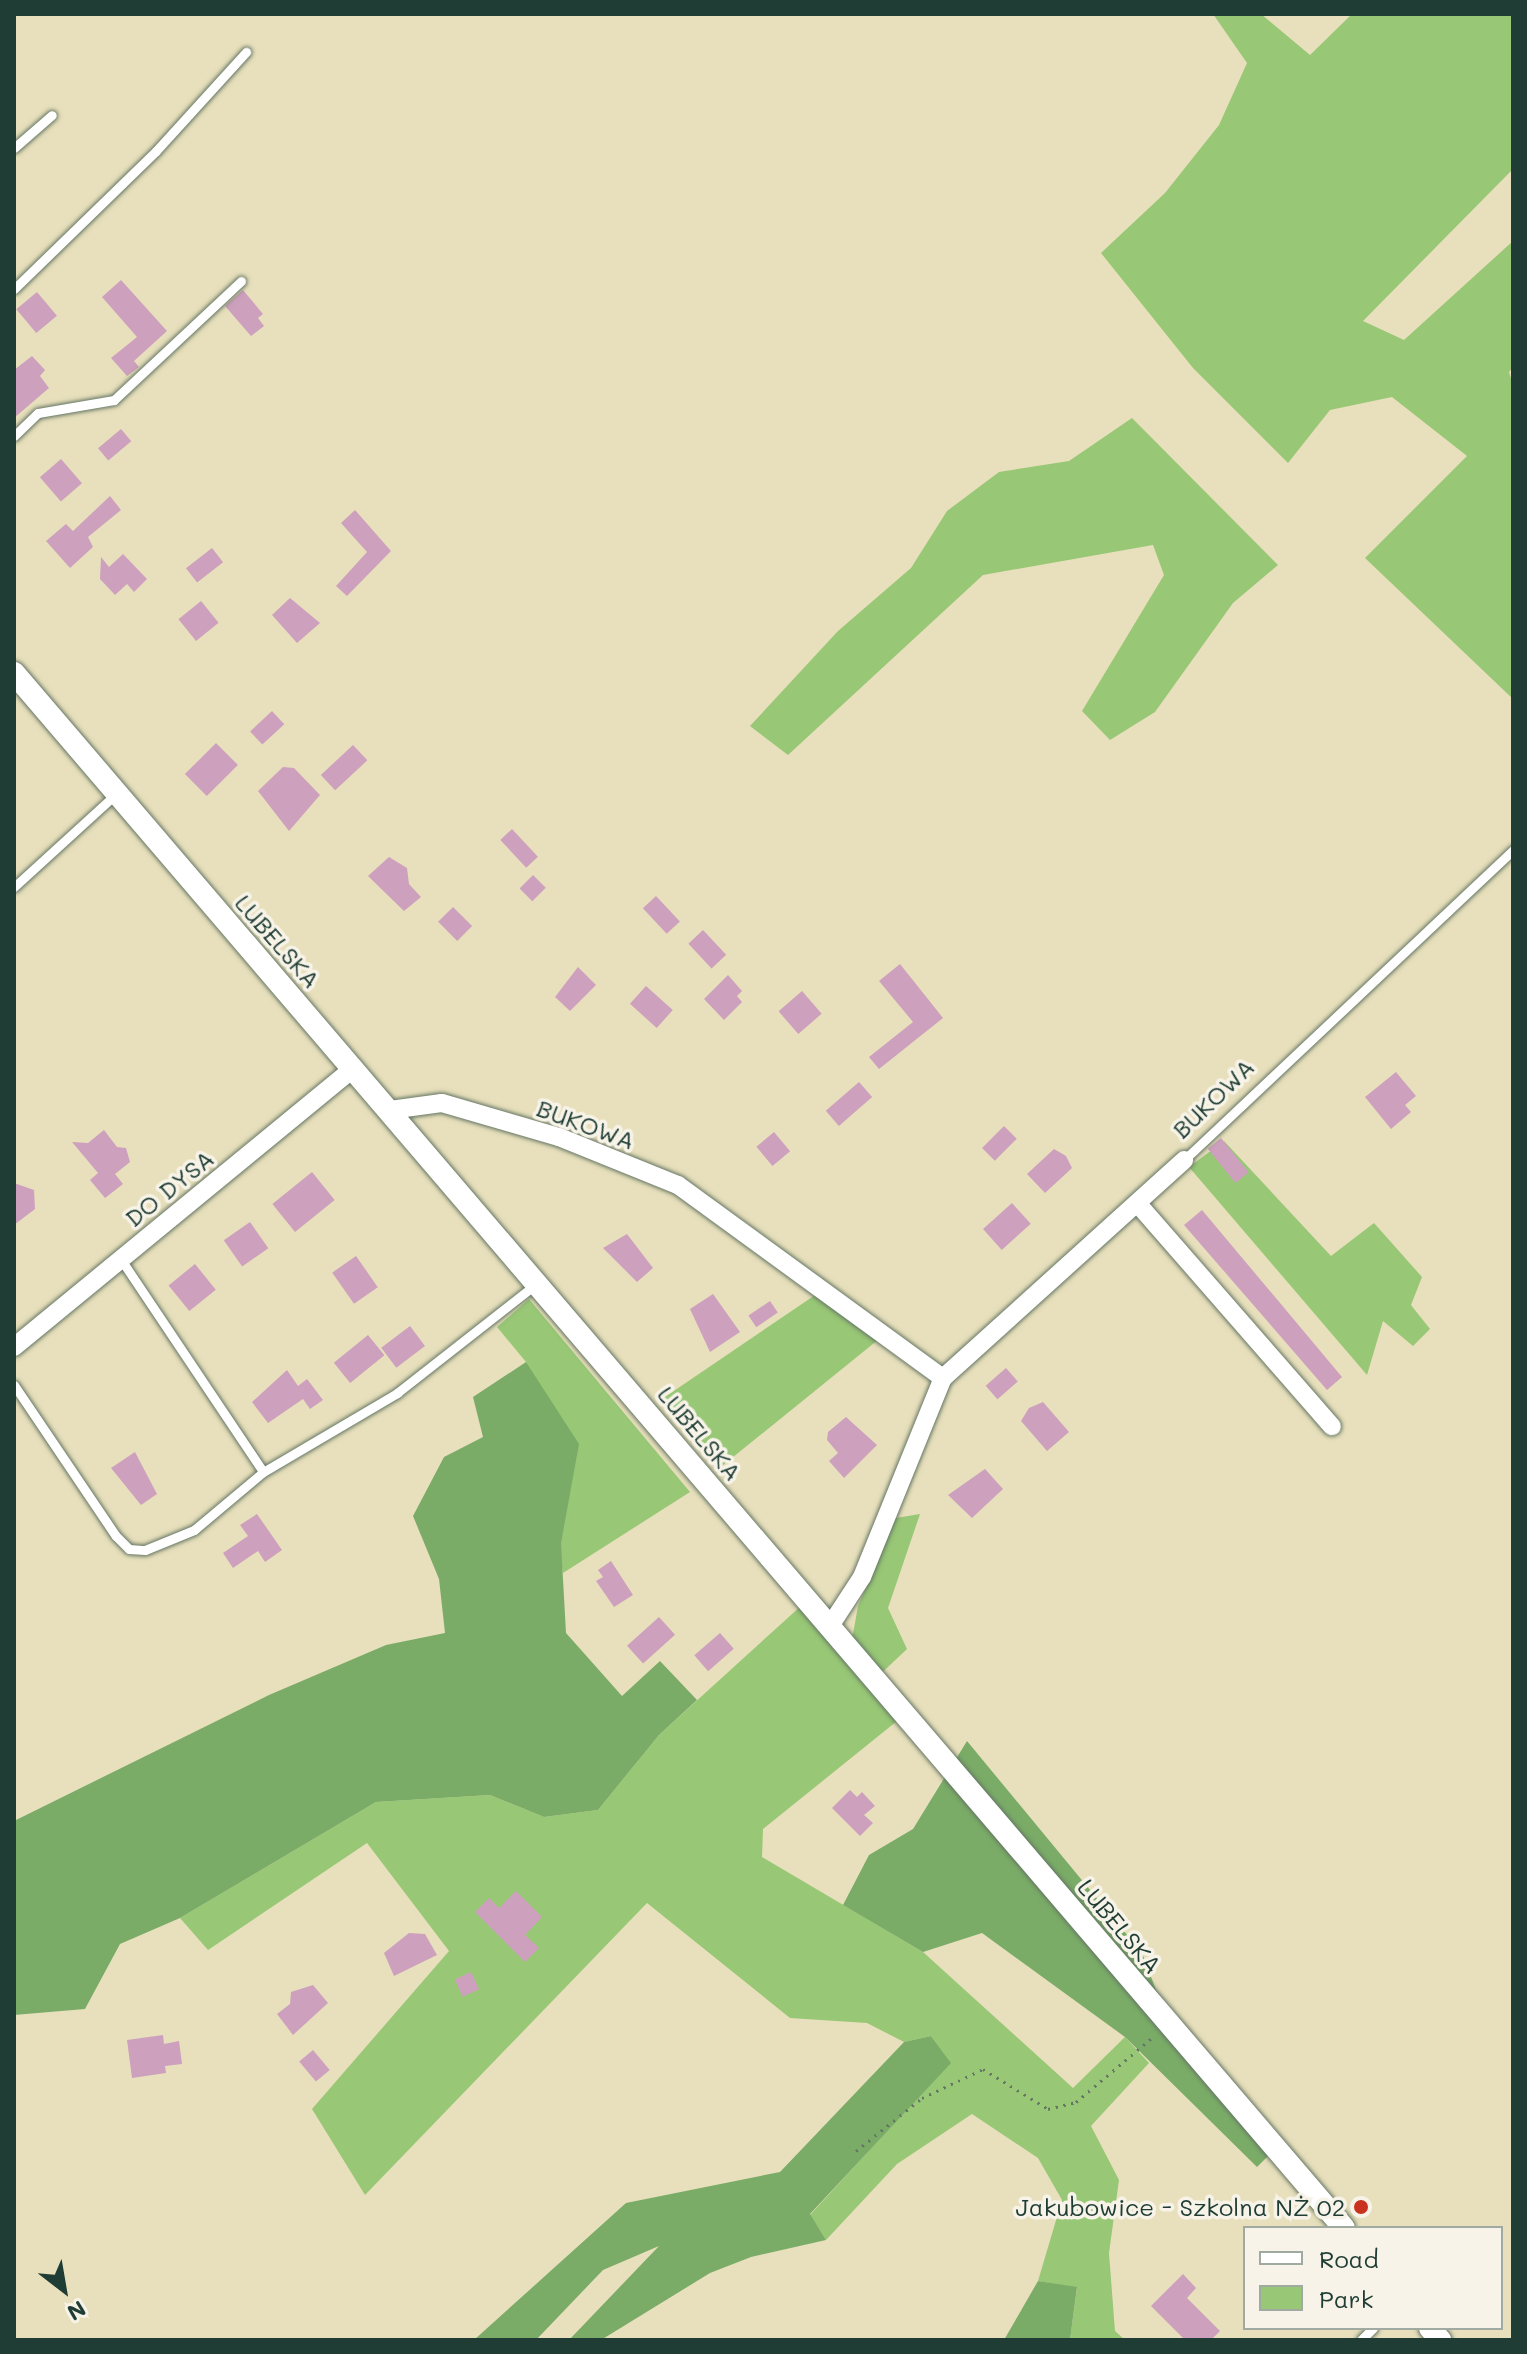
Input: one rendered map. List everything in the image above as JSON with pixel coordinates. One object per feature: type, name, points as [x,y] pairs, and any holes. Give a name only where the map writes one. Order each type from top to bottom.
[{"type":"street","name":"LUBELSKA","points":[[14,673],[1342,2226]]},
{"type":"street","name":"DO DYSA","points":[[14,1347],[354,1068]]},
{"type":"street","name":"BUKOWA","points":[[390,1110],[442,1103],[559,1137],[678,1185],[943,1378]]},
{"type":"street","name":"BUKOWA","points":[[830,1626],[862,1577],[943,1378],[1184,1160]]},
{"type":"street","points":[[1138,1204],[1332,1426]]},
{"type":"lane","points":[[14,289],[156,151],[246,52]]},
{"type":"lane","points":[[14,148],[52,115]]},
{"type":"lane","points":[[14,436],[38,413],[114,400],[241,281]]},
{"type":"lane","points":[[14,887],[117,793]]},
{"type":"lane","name":"BUKOWA","points":[[1184,1160],[1513,850]]},
{"type":"lane","points":[[120,1258],[263,1472]]},
{"type":"lane","points":[[14,1385],[129,1549],[145,1550],[194,1530],[263,1472],[397,1393],[538,1283]]},
{"type":"path","points":[[856,2151],[922,2098],[983,2069],[1048,2109],[1076,2102],[1169,2023]]},
{"type":"green space","points":[[1213,14],[1261,14],[1310,55],[1352,14],[1513,14],[1513,169],[1363,321],[1404,340],[1513,241],[1513,367],[1509,372],[1513,385],[1513,699],[1365,558],[1467,456],[1392,397],[1330,410],[1288,463],[1193,368],[1101,253],[1165,193],[1219,125],[1247,63]]},
{"type":"green space","points":[[1132,418],[1278,565],[1233,603],[1155,712],[1110,740],[1082,711],[1164,575],[1153,545],[983,575],[788,755],[750,726],[838,631],[911,568],[947,511],[999,472],[1069,461]]},
{"type":"green space","points":[[1224,1141],[1331,1256],[1374,1223],[1422,1277],[1411,1305],[1430,1329],[1413,1346],[1383,1321],[1367,1375],[1189,1167]]},
{"type":"green space","points":[[824,1289],[884,1335],[722,1466],[662,1399]]},
{"type":"green space","points":[[529,1299],[690,1492],[563,1573],[526,1362],[497,1327]]},
{"type":"green space","points":[[526,1362],[579,1444],[561,1543],[566,1633],[622,1696],[660,1661],[697,1700],[659,1735],[598,1810],[544,1817],[490,1795],[376,1802],[180,1918],[120,1944],[85,2009],[14,2015],[14,1821],[269,1695],[386,1645],[445,1633],[439,1579],[413,1516],[444,1457],[483,1437],[473,1397]]},
{"type":"green space","points":[[920,1514],[888,1608],[907,1649],[872,1682],[902,1717],[763,1829],[762,1857],[923,1952],[1073,2088],[1125,2037],[1149,2063],[1091,2126],[1119,2180],[1109,2253],[1115,2331],[1125,2340],[1070,2340],[1077,2288],[1038,2281],[1062,2200],[1038,2158],[972,2114],[897,2164],[826,2240],[810,2215],[950,2062],[931,2036],[904,2042],[867,2023],[790,2018],[647,1903],[365,2195],[312,2109],[449,1951],[367,1843],[208,1950],[180,1918],[376,1802],[490,1795],[544,1817],[598,1810],[659,1735],[802,1605],[840,1647],[853,1634],[858,1606],[896,1518]]},
{"type":"green space","points":[[967,1741],[1142,1953],[1156,1990],[1273,2151],[1257,2167],[1125,2037],[982,1933],[923,1952],[843,1905],[869,1855],[913,1829]]},
{"type":"green space","points":[[931,2036],[951,2063],[810,2214],[826,2240],[751,2257],[710,2273],[601,2340],[569,2340],[659,2246],[603,2270],[536,2340],[474,2340],[626,2203],[780,2172],[904,2042]]},
{"type":"green space","points":[[1038,2281],[1077,2287],[1070,2340],[1004,2340]]},
{"type":"building","points":[[121,280],[167,331],[134,361],[139,367],[127,376],[111,358],[137,337],[102,297]]},
{"type":"building","points":[[243,290],[263,314],[258,318],[264,326],[251,336],[225,306]]},
{"type":"building","points":[[37,292],[57,316],[36,333],[16,309]]},
{"type":"building","points":[[32,356],[45,370],[40,376],[49,388],[14,418],[14,370]]},
{"type":"building","points":[[121,429],[131,441],[108,461],[98,448]]},
{"type":"building","points":[[61,459],[82,483],[61,502],[40,477]]},
{"type":"building","points":[[110,496],[121,510],[88,537],[93,547],[70,568],[46,541],[66,524],[73,531]]},
{"type":"building","points":[[355,510],[391,551],[347,596],[336,586],[367,552],[341,523]]},
{"type":"building","points":[[212,548],[223,562],[197,583],[186,568]]},
{"type":"building","points":[[123,554],[147,579],[134,592],[127,584],[115,595],[100,579],[101,557],[109,567]]},
{"type":"building","points":[[290,598],[320,623],[297,643],[272,615]]},
{"type":"building","points":[[201,601],[219,623],[196,641],[178,619]]},
{"type":"building","points":[[272,711],[284,724],[262,745],[250,731]]},
{"type":"building","points":[[216,743],[238,765],[207,796],[185,774]]},
{"type":"building","points":[[353,745],[367,760],[335,790],[321,775]]},
{"type":"building","points":[[283,767],[294,768],[320,795],[289,831],[258,791]]},
{"type":"building","points":[[512,829],[538,857],[526,868],[500,840]]},
{"type":"building","points":[[389,857],[407,868],[409,884],[421,897],[404,911],[368,876]]},
{"type":"building","points":[[533,875],[546,888],[532,901],[520,888]]},
{"type":"building","points":[[656,896],[680,922],[667,934],[643,908]]},
{"type":"building","points":[[453,907],[472,926],[457,941],[438,922]]},
{"type":"building","points":[[703,930],[726,955],[712,969],[688,944]]},
{"type":"building","points":[[900,964],[943,1018],[879,1069],[869,1057],[913,1022],[879,981]]},
{"type":"building","points":[[578,967],[596,985],[570,1011],[555,997]]},
{"type":"building","points":[[728,975],[742,991],[737,996],[742,1002],[724,1020],[704,999]]},
{"type":"building","points":[[646,986],[673,1010],[657,1028],[630,1004]]},
{"type":"building","points":[[802,991],[822,1014],[798,1034],[779,1011]]},
{"type":"building","points":[[1396,1072],[1416,1096],[1405,1105],[1411,1112],[1391,1129],[1365,1097]]},
{"type":"building","points":[[859,1082],[872,1097],[839,1126],[826,1111]]},
{"type":"building","points":[[1004,1126],[1017,1139],[995,1161],[982,1148]]},
{"type":"building","points":[[104,1130],[117,1147],[126,1148],[130,1162],[115,1174],[123,1184],[105,1198],[90,1180],[98,1173],[72,1142],[88,1143]]},
{"type":"building","points":[[774,1132],[790,1151],[772,1166],[756,1147]]},
{"type":"building","points":[[1221,1138],[1249,1172],[1235,1183],[1208,1149]]},
{"type":"building","points":[[1054,1149],[1066,1156],[1072,1168],[1045,1193],[1027,1174]]},
{"type":"building","points":[[312,1172],[335,1200],[295,1232],[272,1204]]},
{"type":"building","points":[[14,1183],[34,1190],[35,1209],[14,1225]]},
{"type":"building","points":[[1012,1203],[1031,1224],[1002,1250],[983,1229]]},
{"type":"building","points":[[1202,1210],[1342,1377],[1327,1390],[1184,1225]]},
{"type":"building","points":[[250,1222],[268,1248],[242,1267],[224,1240]]},
{"type":"building","points":[[627,1234],[653,1268],[637,1282],[603,1248]]},
{"type":"building","points":[[356,1256],[378,1287],[354,1304],[332,1273]]},
{"type":"building","points":[[195,1264],[216,1290],[189,1311],[169,1285]]},
{"type":"building","points":[[713,1294],[740,1332],[710,1352],[690,1309]]},
{"type":"building","points":[[770,1301],[778,1313],[756,1327],[748,1316]]},
{"type":"building","points":[[410,1326],[425,1346],[396,1368],[381,1348]]},
{"type":"building","points":[[368,1335],[384,1355],[350,1383],[334,1363]]},
{"type":"building","points":[[1006,1368],[1018,1382],[997,1399],[986,1386]]},
{"type":"building","points":[[287,1370],[298,1386],[307,1379],[323,1400],[310,1409],[303,1399],[268,1423],[252,1402]]},
{"type":"building","points":[[1043,1402],[1069,1432],[1047,1451],[1021,1421],[1029,1408]]},
{"type":"building","points":[[846,1417],[877,1445],[844,1478],[829,1461],[838,1453],[827,1440],[828,1432]]},
{"type":"building","points":[[135,1452],[157,1494],[141,1505],[111,1468]]},
{"type":"building","points":[[985,1469],[1003,1489],[972,1518],[948,1495]]},
{"type":"building","points":[[257,1514],[282,1550],[265,1562],[258,1551],[233,1568],[223,1553],[248,1536],[240,1525]]},
{"type":"building","points":[[611,1561],[633,1595],[614,1607],[596,1581],[603,1577],[598,1570]]},
{"type":"building","points":[[659,1617],[675,1635],[643,1664],[627,1646]]},
{"type":"building","points":[[720,1633],[734,1649],[708,1671],[694,1655]]},
{"type":"building","points":[[850,1790],[857,1797],[862,1792],[875,1806],[864,1815],[873,1823],[860,1836],[832,1808]]},
{"type":"building","points":[[516,1891],[542,1917],[525,1935],[539,1948],[525,1962],[475,1912],[489,1898],[499,1908]]},
{"type":"building","points":[[409,1933],[425,1934],[437,1955],[394,1976],[384,1953]]},
{"type":"building","points":[[471,1972],[479,1989],[463,1997],[455,1980]]},
{"type":"building","points":[[313,1985],[328,2003],[293,2035],[277,2014],[290,2004],[291,1992]]},
{"type":"building","points":[[163,2035],[164,2044],[179,2041],[182,2064],[165,2066],[166,2073],[132,2078],[127,2040]]},
{"type":"building","points":[[313,2050],[330,2070],[316,2081],[299,2062]]},
{"type":"building","points":[[1183,2274],[1196,2288],[1187,2298],[1220,2331],[1211,2340],[1185,2340],[1151,2306]]},
{"type":"place","name":"Jakubowice - Szkolna NŻ 02","points":[[1361,2207]]}]
